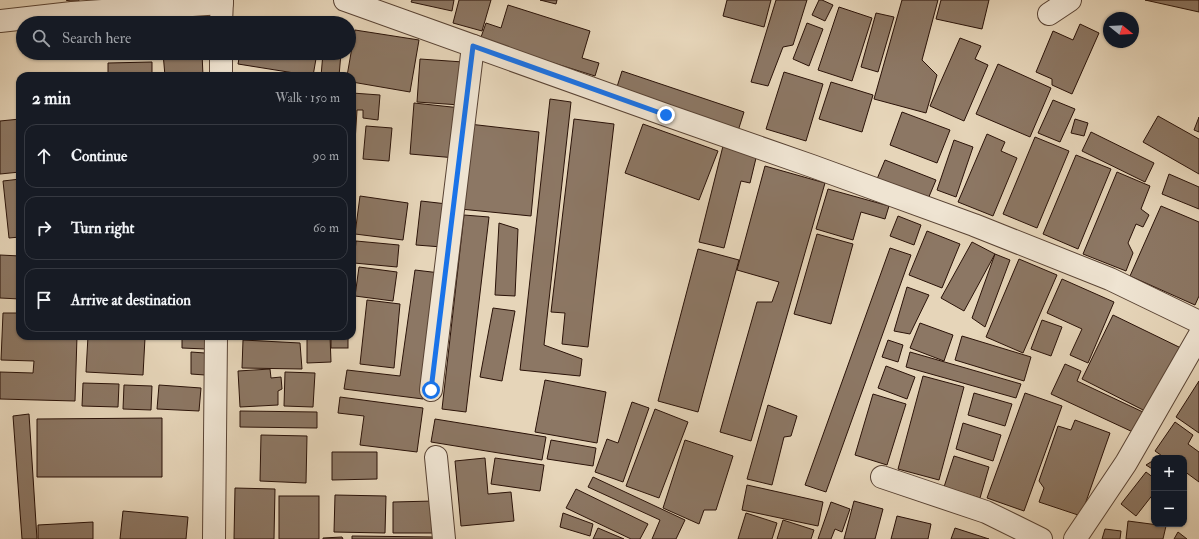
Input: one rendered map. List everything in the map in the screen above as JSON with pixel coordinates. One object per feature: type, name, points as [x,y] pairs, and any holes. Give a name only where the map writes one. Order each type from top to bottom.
[{"type":"street","points":[[345,0],[974,224],[1110,279],[1199,322]]},
{"type":"street","points":[[1049,14],[1070,0]]},
{"type":"street","points":[[45,16],[72,13],[222,9]]},
{"type":"street","points":[[0,21],[16,19]]},
{"type":"street","points":[[431,390],[473,46]]},
{"type":"street","points":[[221,60],[221,72]]},
{"type":"street","points":[[1075,539],[1126,463],[1199,336]]},
{"type":"street","points":[[214,539],[216,340]]},
{"type":"street","points":[[436,457],[444,539]]},
{"type":"street","points":[[882,477],[986,512],[1041,539]]},
{"type":"building","points":[[66,0],[79,0],[78,4]]},
{"type":"building","points":[[412,0],[454,0],[452,11],[411,2]]},
{"type":"building","points":[[459,0],[491,0],[482,31],[453,23]]},
{"type":"building","points":[[540,0],[557,0],[556,4]]},
{"type":"building","points":[[727,0],[771,0],[764,27],[723,16]]},
{"type":"building","points":[[776,0],[807,0],[793,45],[783,47],[768,86],[751,82]]},
{"type":"building","points":[[819,0],[833,5],[825,21],[812,15]]},
{"type":"building","points":[[902,0],[938,0],[922,60],[937,75],[926,113],[874,99]]},
{"type":"building","points":[[941,0],[989,0],[982,29],[936,19]]},
{"type":"building","points":[[1145,0],[1199,0],[1199,12]]},
{"type":"building","points":[[508,5],[590,31],[582,58],[599,63],[595,76],[480,40],[486,23],[501,28]]},
{"type":"building","points":[[839,7],[872,18],[852,81],[818,70]]},
{"type":"building","points":[[876,13],[894,17],[878,72],[861,67]]},
{"type":"building","points":[[807,23],[823,29],[809,66],[793,59]]},
{"type":"building","points":[[1080,24],[1099,33],[1072,94],[1052,85],[1052,79],[1036,72],[1053,31],[1073,40]]},
{"type":"building","points":[[356,30],[419,40],[410,92],[356,83],[356,72],[348,72],[350,60],[356,60]]},
{"type":"building","points":[[960,38],[981,46],[975,59],[988,65],[964,121],[930,106]]},
{"type":"building","points":[[420,59],[463,62],[460,105],[417,102]]},
{"type":"building","points":[[164,60],[202,60],[203,72],[165,72]]},
{"type":"building","points":[[239,60],[316,60],[314,72],[288,72],[238,64]]},
{"type":"building","points":[[322,60],[340,60],[339,72],[321,72]]},
{"type":"building","points":[[152,62],[152,72],[108,72],[108,63]]},
{"type":"building","points":[[998,64],[1051,88],[1030,137],[976,114]]},
{"type":"building","points":[[622,71],[744,112],[738,131],[616,90]]},
{"type":"building","points":[[784,72],[823,84],[806,141],[766,129]]},
{"type":"building","points":[[831,82],[873,95],[862,132],[819,119]]},
{"type":"building","points":[[356,93],[380,95],[378,120],[363,118],[363,110],[357,110],[356,126]]},
{"type":"building","points":[[550,99],[571,102],[544,345],[582,359],[580,376],[520,370]]},
{"type":"building","points":[[1053,100],[1075,109],[1060,142],[1038,133]]},
{"type":"building","points":[[414,103],[461,108],[456,158],[410,154]]},
{"type":"building","points":[[902,112],[950,130],[937,163],[890,145]]},
{"type":"building","points":[[1158,116],[1199,139],[1199,174],[1143,142]]},
{"type":"building","points":[[1199,117],[1199,132],[1194,130]]},
{"type":"building","points":[[16,119],[16,172],[0,174],[0,121]]},
{"type":"building","points":[[574,119],[614,124],[588,347],[562,344],[565,313],[551,312]]},
{"type":"building","points":[[1075,119],[1088,123],[1084,136],[1071,133]]},
{"type":"building","points":[[469,124],[539,132],[531,216],[460,209]]},
{"type":"building","points":[[643,124],[718,151],[699,200],[625,173]]},
{"type":"building","points":[[366,126],[392,128],[389,161],[363,159]]},
{"type":"building","points":[[1091,132],[1154,163],[1145,182],[1082,151]]},
{"type":"building","points":[[987,134],[1005,142],[1001,151],[1017,158],[993,216],[958,202]]},
{"type":"building","points":[[1035,137],[1069,151],[1037,228],[1003,214]]},
{"type":"building","points":[[954,140],[973,147],[956,197],[937,190]]},
{"type":"building","points":[[723,146],[757,154],[750,183],[741,181],[724,248],[699,242]]},
{"type":"building","points":[[1076,155],[1111,169],[1078,249],[1043,234]]},
{"type":"building","points":[[885,160],[936,180],[928,199],[877,179]]},
{"type":"building","points":[[765,166],[825,183],[751,441],[720,432],[757,302],[772,302],[779,282],[737,270]]},
{"type":"building","points":[[1117,172],[1150,186],[1141,209],[1149,215],[1143,227],[1136,224],[1128,243],[1133,253],[1126,271],[1083,254]]},
{"type":"building","points":[[1169,174],[1199,187],[1199,209],[1162,194]]},
{"type":"building","points":[[16,179],[16,237],[9,238],[3,181]]},
{"type":"building","points":[[828,189],[889,206],[885,219],[861,212],[853,240],[816,229]]},
{"type":"building","points":[[360,196],[408,203],[403,240],[356,234]]},
{"type":"building","points":[[421,201],[447,204],[442,247],[416,245]]},
{"type":"building","points":[[1161,206],[1199,222],[1199,296],[1195,305],[1130,276]]},
{"type":"building","points":[[464,215],[489,217],[466,412],[442,409]]},
{"type":"building","points":[[898,216],[921,225],[914,245],[890,236]]},
{"type":"building","points":[[499,223],[518,229],[515,296],[495,295]]},
{"type":"building","points":[[927,231],[960,244],[942,288],[909,275]]},
{"type":"building","points":[[817,234],[853,244],[831,324],[794,314]]},
{"type":"building","points":[[356,241],[399,245],[397,267],[356,263]]},
{"type":"building","points":[[972,242],[995,254],[964,311],[941,298]]},
{"type":"building","points":[[890,248],[911,255],[826,492],[805,485]]},
{"type":"building","points":[[698,249],[739,260],[698,412],[658,401]]},
{"type":"building","points":[[995,254],[1010,260],[985,327],[972,318]]},
{"type":"building","points":[[0,255],[16,256],[16,299],[0,298]]},
{"type":"building","points":[[1019,259],[1057,275],[1023,353],[986,337]]},
{"type":"building","points":[[359,267],[397,272],[393,301],[356,296]]},
{"type":"building","points":[[415,270],[440,273],[423,399],[344,389],[347,370],[400,376]]},
{"type":"building","points":[[1062,279],[1114,302],[1088,363],[1070,355],[1082,329],[1047,313]]},
{"type":"building","points":[[907,287],[929,295],[910,334],[894,331]]},
{"type":"building","points":[[367,300],[400,304],[394,368],[360,364]]},
{"type":"building","points":[[493,308],[515,311],[502,381],[480,377]]},
{"type":"building","points":[[3,313],[16,313],[16,340],[77,340],[75,401],[0,399],[0,372],[33,373],[34,361],[1,360]]},
{"type":"building","points":[[1113,315],[1183,349],[1151,414],[1082,379]]},
{"type":"building","points":[[1042,320],[1062,327],[1051,356],[1031,349]]},
{"type":"building","points":[[920,323],[953,335],[944,361],[910,348]]},
{"type":"building","points":[[962,336],[1031,357],[1024,381],[955,360]]},
{"type":"building","points":[[88,340],[145,340],[143,375],[86,372]]},
{"type":"building","points":[[182,340],[206,340],[206,349],[182,348]]},
{"type":"building","points":[[243,340],[300,343],[302,369],[242,368]]},
{"type":"building","points":[[307,340],[330,340],[331,362],[307,363]]},
{"type":"building","points":[[331,340],[348,340],[348,348],[331,348]]},
{"type":"building","points":[[888,340],[903,345],[898,362],[882,357]]},
{"type":"building","points":[[191,352],[205,353],[205,375],[191,374]]},
{"type":"building","points":[[910,352],[1021,384],[1016,398],[906,367]]},
{"type":"building","points":[[1065,364],[1081,371],[1077,381],[1145,413],[1135,433],[1051,394]]},
{"type":"building","points":[[886,366],[915,377],[907,399],[878,388]]},
{"type":"building","points":[[270,369],[271,378],[281,377],[282,389],[278,391],[278,405],[240,407],[238,371]]},
{"type":"building","points":[[285,372],[315,373],[313,407],[284,406]]},
{"type":"building","points":[[923,376],[964,387],[939,480],[898,469]]},
{"type":"building","points":[[545,380],[606,392],[597,443],[535,432]]},
{"type":"building","points":[[1199,381],[1199,433],[1176,417]]},
{"type":"building","points":[[83,383],[119,384],[118,407],[82,406]]},
{"type":"building","points":[[124,385],[152,386],[151,410],[123,409]]},
{"type":"building","points":[[159,385],[201,388],[199,411],[157,409]]},
{"type":"building","points":[[974,393],[1012,404],[1005,426],[968,415]]},
{"type":"building","points":[[1025,393],[1062,406],[1024,511],[987,498]]},
{"type":"building","points":[[873,394],[906,404],[887,465],[855,455]]},
{"type":"building","points":[[340,397],[423,408],[417,452],[360,445],[364,416],[338,413]]},
{"type":"building","points":[[632,402],[649,408],[623,482],[595,472],[607,439],[618,443]]},
{"type":"building","points":[[768,405],[797,416],[791,436],[784,437],[772,485],[747,479]]},
{"type":"building","points":[[655,409],[688,422],[659,498],[626,486]]},
{"type":"building","points":[[240,411],[317,412],[317,428],[240,427]]},
{"type":"building","points":[[29,414],[37,539],[22,539],[13,416]]},
{"type":"building","points":[[162,418],[162,477],[37,477],[37,419]]},
{"type":"building","points":[[435,419],[546,437],[542,460],[431,442]]},
{"type":"building","points":[[1075,420],[1110,433],[1081,516],[1039,502],[1044,488],[1039,481],[1058,426],[1071,430]]},
{"type":"building","points":[[1175,422],[1193,435],[1188,444],[1199,452],[1199,482],[1187,473],[1187,455],[1161,455],[1155,451]]},
{"type":"building","points":[[963,423],[1001,435],[993,461],[956,449]]},
{"type":"building","points":[[261,435],[307,436],[306,483],[260,481]]},
{"type":"building","points":[[551,440],[596,448],[593,466],[547,459]]},
{"type":"building","points":[[685,440],[733,456],[716,510],[704,510],[699,524],[663,508]]},
{"type":"building","points":[[332,452],[377,452],[377,479],[332,480]]},
{"type":"building","points":[[954,456],[989,467],[980,498],[944,487]]},
{"type":"building","points":[[485,458],[488,494],[511,492],[514,521],[461,526],[455,461]]},
{"type":"building","points":[[495,458],[544,465],[540,491],[491,484]]},
{"type":"building","points":[[1151,462],[1151,468],[1146,465]]},
{"type":"building","points":[[1146,472],[1151,476],[1151,497],[1136,516],[1121,504]]},
{"type":"building","points":[[593,477],[685,520],[676,539],[652,539],[660,520],[588,487]]},
{"type":"building","points":[[747,485],[823,502],[818,526],[742,510]]},
{"type":"building","points":[[235,488],[275,489],[274,539],[234,539]]},
{"type":"building","points":[[576,489],[648,524],[640,539],[631,539],[566,508]]},
{"type":"building","points":[[335,495],[386,496],[385,533],[334,532]]},
{"type":"building","points":[[279,496],[319,496],[319,539],[279,539]]},
{"type":"building","points":[[434,501],[434,533],[393,533],[393,502]]},
{"type":"building","points":[[854,501],[883,509],[875,539],[844,539]]},
{"type":"building","points":[[831,502],[850,509],[842,532],[835,529],[831,539],[818,539]]},
{"type":"building","points":[[123,511],[188,517],[186,539],[120,539]]},
{"type":"building","points":[[563,513],[593,524],[590,536],[560,527]]},
{"type":"building","points":[[746,513],[777,523],[772,539],[738,539]]},
{"type":"building","points":[[897,516],[931,524],[928,539],[891,539]]},
{"type":"building","points":[[783,520],[814,530],[811,539],[777,539]]},
{"type":"building","points":[[1128,521],[1151,524],[1151,527],[1166,527],[1163,539],[1126,539]]},
{"type":"building","points":[[93,522],[93,539],[38,539],[38,525]]},
{"type":"building","points":[[598,528],[624,539],[593,539]]},
{"type":"building","points":[[955,528],[989,539],[951,539]]},
{"type":"building","points":[[1105,529],[1121,531],[1120,539],[1102,539]]},
{"type":"building","points":[[1178,532],[1187,539],[1174,539]]},
{"type":"building","points":[[352,536],[437,537],[437,539],[352,539]]},
{"type":"building","points":[[342,537],[343,539],[323,539],[323,538]]},
{"type":"route","points":[[431,390],[473,46],[666,115]]}]
